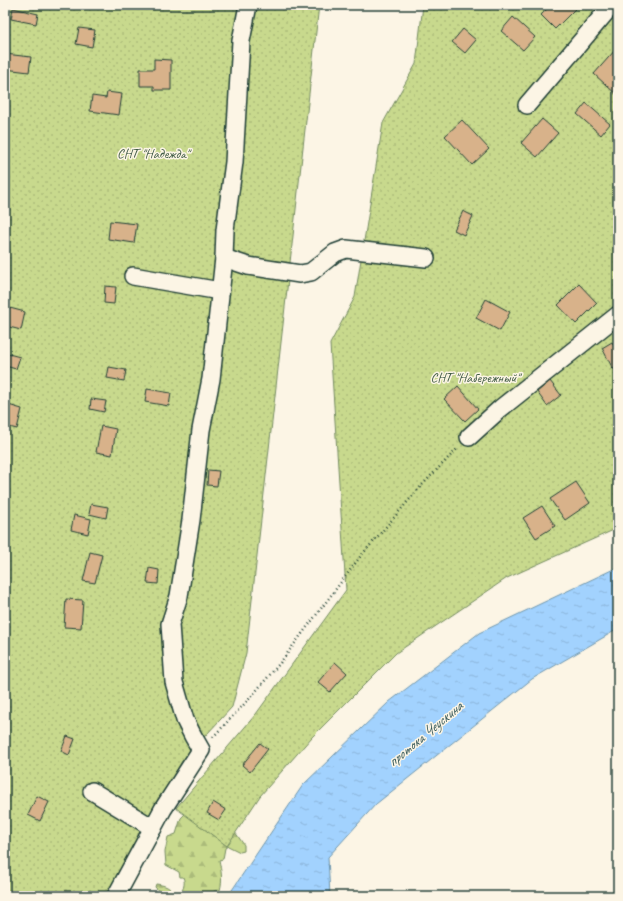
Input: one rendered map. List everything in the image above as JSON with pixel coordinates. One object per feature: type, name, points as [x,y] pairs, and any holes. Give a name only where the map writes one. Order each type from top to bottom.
[{"type":"street","points":[[116,896],[163,809],[201,750],[185,720],[174,682],[170,624],[179,596],[191,520],[201,430],[210,379],[224,258],[224,230],[234,162],[240,41],[248,5]]},
{"type":"street","points":[[528,105],[612,5]]},
{"type":"street","points":[[224,258],[248,266],[300,274],[311,272],[335,253],[346,249],[426,258]]},
{"type":"street","points":[[133,276],[220,291]]},
{"type":"street","points":[[469,437],[501,408],[618,315]]},
{"type":"street","points":[[92,791],[153,828]]},
{"type":"path","points":[[201,750],[250,698],[280,663],[360,557],[416,491],[469,437]]},
{"type":"green space","name":"СНТ \"Надежда\"","points":[[5,5],[319,5],[246,653],[232,707],[182,761],[145,823],[111,896],[5,896]]},
{"type":"green space","name":"СНТ \"Набережный\"","points":[[423,5],[618,5],[618,528],[507,578],[396,653],[312,737],[260,796],[227,846],[176,808],[256,714],[346,590],[330,344],[355,297],[383,123],[416,64]]},
{"type":"green space","points":[[186,813],[235,832],[244,845],[244,851],[240,852],[228,846],[225,848],[223,859],[219,860],[222,879],[220,890],[214,891],[213,896],[178,896],[184,887],[183,877],[180,877],[179,872],[166,865],[165,852],[168,837],[176,834],[181,818]]},
{"type":"green space","points":[[156,884],[171,890],[173,896],[163,896],[155,887]]},
{"type":"water","name":"протока Чеускина","points":[[618,567],[618,629],[532,679],[376,804],[328,857],[330,896],[228,896],[303,785],[389,702],[479,633]]},
{"type":"building","points":[[107,5],[128,5],[127,9]]},
{"type":"building","points":[[551,5],[573,5],[576,8],[555,29],[541,15]]},
{"type":"building","points":[[13,8],[38,14],[36,24],[11,19]]},
{"type":"building","points":[[513,17],[535,37],[523,50],[501,31]]},
{"type":"building","points":[[79,28],[95,30],[92,47],[76,44]]},
{"type":"building","points":[[463,29],[476,40],[465,53],[452,42]]},
{"type":"building","points":[[616,49],[618,50],[618,96],[594,74]]},
{"type":"building","points":[[5,54],[31,57],[29,72],[5,69]]},
{"type":"building","points":[[154,59],[171,60],[171,90],[154,90],[154,86],[140,86],[140,69],[154,69]]},
{"type":"building","points":[[107,92],[122,94],[119,115],[90,111],[92,96],[106,98]]},
{"type":"building","points":[[586,103],[610,124],[601,135],[577,114]]},
{"type":"building","points":[[542,119],[558,133],[537,157],[521,143]]},
{"type":"building","points":[[462,120],[489,149],[472,165],[445,136]]},
{"type":"building","points":[[463,211],[473,216],[464,235],[454,230]]},
{"type":"building","points":[[110,221],[137,224],[134,243],[108,239]]},
{"type":"building","points":[[5,276],[8,277],[5,289]]},
{"type":"building","points":[[579,284],[597,303],[576,324],[558,305]]},
{"type":"building","points":[[105,286],[116,287],[114,304],[104,303]]},
{"type":"building","points":[[486,299],[510,312],[500,331],[476,318]]},
{"type":"building","points":[[6,307],[25,312],[21,330],[5,326]]},
{"type":"building","points":[[612,342],[618,352],[618,367],[613,369],[602,348]]},
{"type":"building","points":[[5,353],[20,357],[16,369],[5,366]]},
{"type":"building","points":[[109,367],[126,370],[124,381],[107,378]]},
{"type":"building","points":[[550,381],[561,395],[547,406],[537,392]]},
{"type":"building","points":[[458,386],[478,409],[465,421],[444,399]]},
{"type":"building","points":[[147,389],[171,393],[169,406],[145,402]]},
{"type":"building","points":[[91,399],[106,401],[104,412],[90,409]]},
{"type":"building","points":[[5,404],[22,409],[17,429],[5,426]]},
{"type":"building","points":[[101,426],[116,429],[112,455],[96,452]]},
{"type":"building","points":[[208,470],[219,471],[217,486],[207,485]]},
{"type":"building","points":[[576,482],[590,503],[565,520],[550,499]]},
{"type":"building","points":[[91,504],[108,507],[106,518],[89,514]]},
{"type":"building","points":[[542,506],[555,526],[536,538],[523,518]]},
{"type":"building","points":[[74,515],[91,519],[88,534],[71,530]]},
{"type":"building","points":[[90,552],[102,555],[95,583],[83,581]]},
{"type":"building","points":[[149,568],[159,570],[158,584],[147,583]]},
{"type":"building","points":[[5,590],[9,591],[6,610],[5,610]]},
{"type":"building","points":[[66,599],[83,600],[81,628],[64,627]]},
{"type":"building","points":[[335,662],[347,673],[330,692],[318,682]]},
{"type":"building","points":[[67,736],[75,739],[69,755],[61,751]]},
{"type":"building","points":[[260,743],[268,749],[250,772],[242,765]]},
{"type":"building","points":[[37,796],[49,802],[40,821],[28,815]]},
{"type":"building","points":[[213,802],[226,810],[219,820],[207,813]]}]
